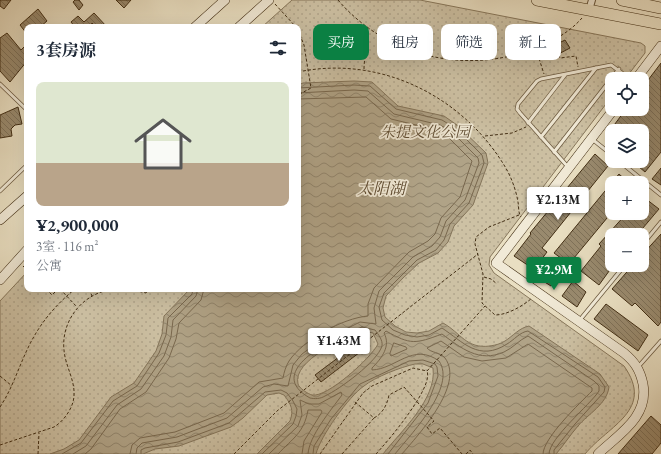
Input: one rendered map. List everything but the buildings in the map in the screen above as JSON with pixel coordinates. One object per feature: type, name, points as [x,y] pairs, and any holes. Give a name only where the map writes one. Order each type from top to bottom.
[{"type":"highway","points":[[537,0],[590,5],[661,24]]},
{"type":"highway","points":[[622,0],[661,8]]},
{"type":"street","points":[[198,24],[225,0]]},
{"type":"street","points":[[242,24],[270,0]]},
{"type":"street","points":[[641,72],[661,46]]},
{"type":"street","points":[[598,454],[631,424],[639,414],[643,403],[644,391],[636,363],[496,263],[609,116]]},
{"type":"street","points":[[0,220],[24,199]]},
{"type":"street","points":[[0,280],[24,253]]},
{"type":"lane","points":[[569,169],[517,109],[518,104],[537,81],[546,78],[611,65],[622,72]]},
{"type":"lane","points":[[541,137],[596,68]]},
{"type":"lane","points":[[554,152],[619,69]]},
{"type":"lane","points":[[529,123],[566,74]]},
{"type":"lane","points":[[0,84],[24,107]]},
{"type":"lane","points":[[592,139],[605,149]]},
{"type":"lane","points":[[0,191],[24,168]]},
{"type":"lane","points":[[628,168],[661,195]]},
{"type":"lane","points":[[649,237],[661,222]]},
{"type":"lane","points":[[579,321],[619,272]]},
{"type":"lane","points":[[638,367],[661,341]]},
{"type":"path","points":[[270,0],[293,24]]},
{"type":"path","points":[[338,0],[363,24]]},
{"type":"path","points":[[561,34],[576,24],[590,5]]},
{"type":"path","points":[[369,29],[404,48],[431,56],[453,60],[487,60],[505,57]]},
{"type":"path","points":[[301,38],[309,70],[311,88],[301,93]]},
{"type":"path","points":[[561,58],[576,56],[579,71]]},
{"type":"path","points":[[364,60],[364,69]]},
{"type":"path","points":[[540,60],[546,78]]},
{"type":"path","points":[[301,71],[334,67],[364,69],[391,76],[424,90],[456,110],[484,136],[510,177],[518,202],[519,215],[527,222]]},
{"type":"path","points":[[484,136],[512,133],[529,123]]},
{"type":"path","points":[[234,454],[278,410],[478,254]]},
{"type":"path","points":[[483,277],[491,279],[497,284]]},
{"type":"path","points":[[63,292],[78,308]]},
{"type":"path","points":[[0,406],[12,386],[37,332],[49,314],[71,292]]},
{"type":"path","points":[[90,292],[92,296]]},
{"type":"path","points":[[0,445],[48,430],[59,423],[72,404],[74,389],[65,361],[63,346],[68,323],[78,308],[92,296],[105,292]]},
{"type":"path","points":[[376,454],[417,401],[428,379],[428,370],[485,306]]},
{"type":"path","points":[[320,454],[355,402],[372,386],[413,368],[428,370]]},
{"type":"path","points":[[0,376],[12,386]]},
{"type":"path","points":[[342,454],[374,418],[379,416],[385,408],[389,395],[404,387],[434,421],[427,427],[432,434],[440,428],[462,454]]},
{"type":"path","points":[[355,402],[374,418]]},
{"type":"path","points":[[38,454],[39,433]]},
{"type":"path","points":[[466,454],[470,450],[473,454]]},
{"type":"green space","name":"朱提文化公园","points":[[292,0],[420,0],[543,24],[505,24],[505,60],[561,60],[561,27],[641,43],[645,46],[645,53],[630,72],[605,72],[605,105],[490,257],[489,265],[494,273],[624,366],[632,381],[634,394],[632,406],[625,416],[585,454],[0,454],[0,301],[24,275],[24,292],[301,292],[301,24],[265,24]]},
{"type":"water","name":"太阳湖","points":[[354,81],[372,82],[398,106],[444,116],[457,125],[486,153],[488,163],[473,205],[454,226],[448,242],[438,253],[419,263],[386,296],[383,308],[385,317],[395,326],[406,332],[417,333],[429,331],[443,323],[469,343],[482,346],[490,346],[501,343],[519,330],[529,326],[600,374],[609,387],[605,399],[578,426],[556,454],[383,454],[408,425],[424,403],[433,380],[433,368],[423,364],[415,364],[381,376],[358,391],[336,417],[323,438],[316,454],[257,454],[290,421],[292,410],[290,404],[284,395],[279,393],[267,395],[243,418],[231,427],[179,446],[155,449],[143,454],[50,454],[64,449],[79,440],[111,397],[134,383],[156,351],[162,334],[164,316],[187,292],[301,292],[301,84]],"holes":[[[363,331],[373,333],[378,344],[358,367],[338,384],[328,390],[312,395],[304,391],[299,386],[298,375],[303,366],[322,351],[345,338]]]}]
